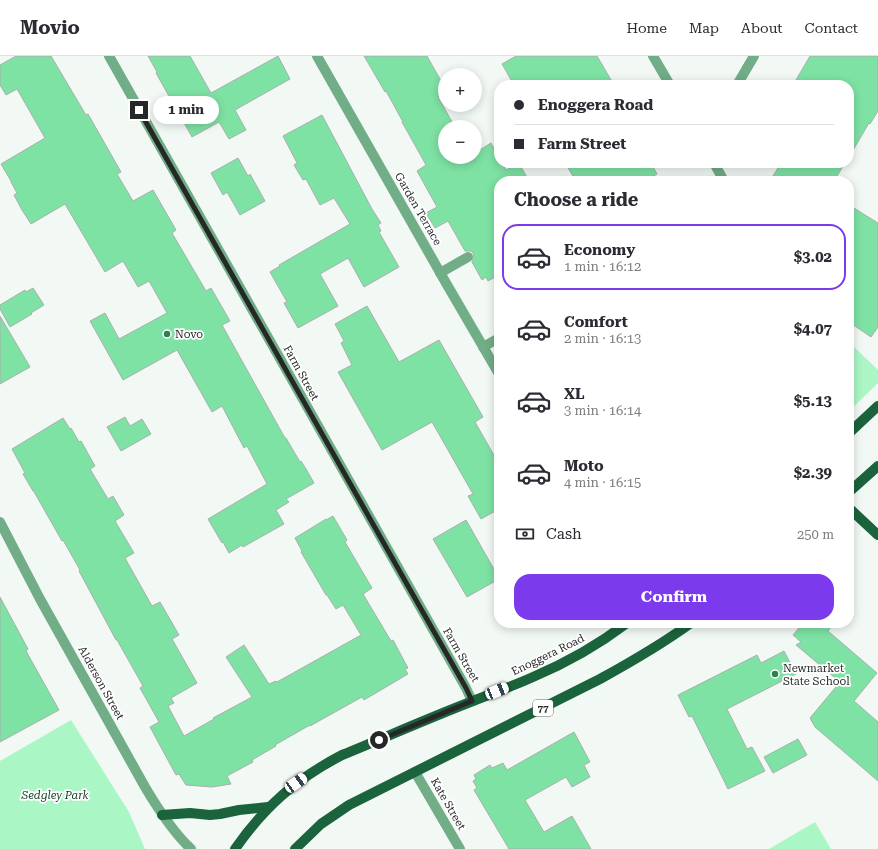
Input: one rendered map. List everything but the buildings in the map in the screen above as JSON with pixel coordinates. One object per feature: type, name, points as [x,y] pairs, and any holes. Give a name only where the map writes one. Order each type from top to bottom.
[{"type":"main road","points":[[854,428],[878,406]]},
{"type":"main road","points":[[854,488],[878,466]]},
{"type":"main road","points":[[854,513],[878,535]]},
{"type":"main road","name":"Enoggera Road","points":[[235,849],[268,807],[296,783],[326,763],[342,755],[533,677],[593,647],[621,628]]},
{"type":"main road","name":"77","points":[[295,849],[321,824],[349,805],[563,698],[644,654],[684,628]]},
{"type":"main road","points":[[162,815],[210,815],[268,807]]},
{"type":"street","name":"Farm Street","points":[[109,56],[472,701]]},
{"type":"street","name":"Garden Terrace","points":[[317,56],[494,365]]},
{"type":"street","points":[[653,56],[667,80]]},
{"type":"street","points":[[740,80],[754,56]]},
{"type":"street","points":[[440,273],[468,257]]},
{"type":"street","points":[[484,347],[494,341]]},
{"type":"street","name":"Alderson Street","points":[[0,522],[40,599],[145,787],[162,815],[179,837],[191,849]]},
{"type":"street","name":"Kate Street","points":[[415,772],[460,849]]},
{"type":"green space","points":[[854,347],[878,370],[878,383],[854,406]]},
{"type":"green space","name":"Sedgley Park","points":[[71,720],[129,812],[145,849],[0,849],[0,761]]},
{"type":"green space","points":[[815,822],[831,849],[769,849]]},
{"type":"place","name":"Novo","points":[[167,334]]},
{"type":"place","name":"Newmarket State School","points":[[775,674]]},
{"type":"route","points":[[139,110],[472,701],[379,740]]}]
